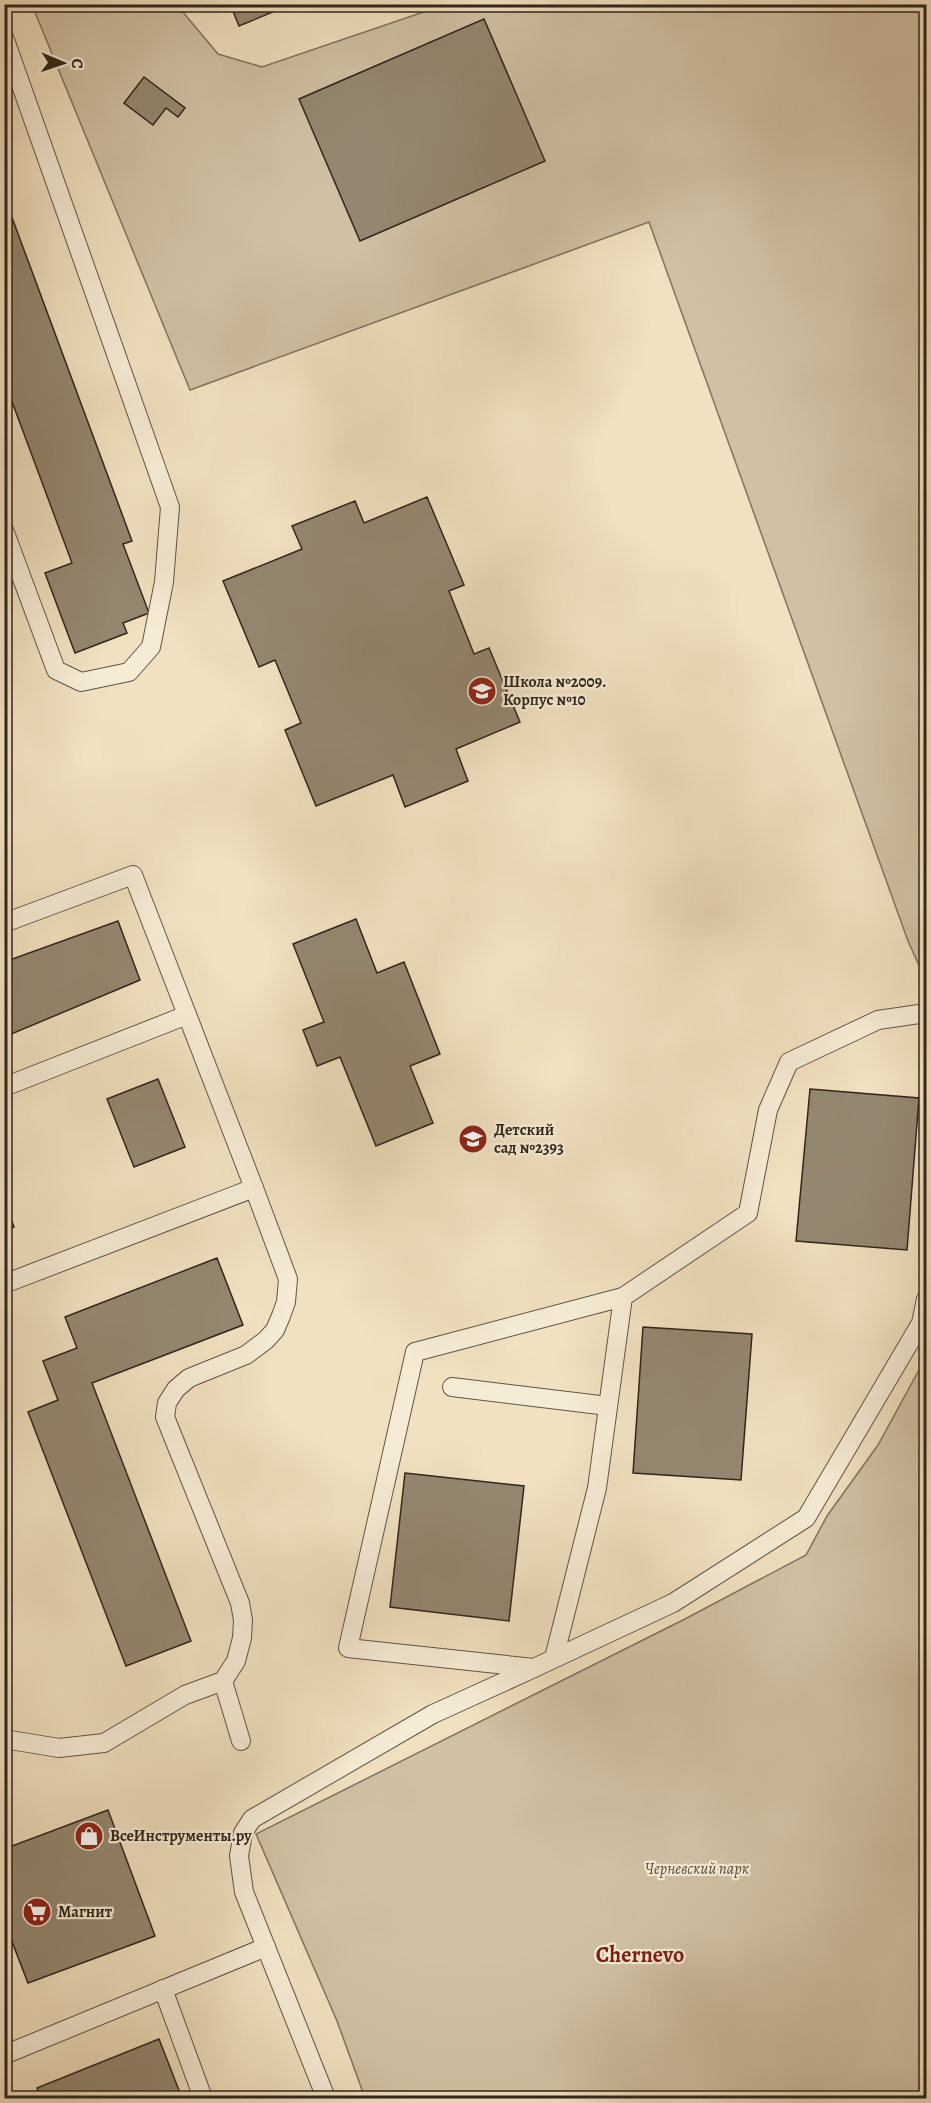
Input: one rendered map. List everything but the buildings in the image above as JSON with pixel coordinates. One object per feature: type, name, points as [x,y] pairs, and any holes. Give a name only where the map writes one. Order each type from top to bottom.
[{"type":"lane","points":[[4,37],[9,63],[170,507],[164,582],[151,647],[129,672],[81,682],[56,670],[4,530]]},
{"type":"lane","points":[[4,923],[133,875],[288,1279],[286,1302],[275,1330],[246,1355],[189,1378],[176,1389],[167,1403],[165,1417],[240,1603],[243,1620],[242,1638],[236,1661],[223,1681],[185,1695],[104,1743],[59,1748],[4,1739]]},
{"type":"lane","points":[[534,1668],[348,1648],[415,1352],[623,1297],[748,1213],[768,1110],[789,1062],[878,1020],[927,1013]]},
{"type":"lane","points":[[4,1088],[187,1015]]},
{"type":"lane","points":[[4,1284],[254,1188]]},
{"type":"lane","points":[[554,1658],[597,1488],[623,1297]]},
{"type":"lane","points":[[326,2098],[244,1892],[239,1856],[243,1833],[252,1819],[433,1714],[673,1604],[806,1518],[921,1323],[927,1299]]},
{"type":"lane","points":[[452,1387],[608,1406]]},
{"type":"lane","points":[[223,1681],[241,1741]]},
{"type":"lane","points":[[4,2055],[266,1947]]},
{"type":"lane","points":[[163,1989],[203,2098]]},
{"type":"green space","points":[[32,5],[177,5],[218,54],[262,67],[444,5],[926,5],[926,981],[908,941],[649,222],[190,390]]},
{"type":"green space","name":"Черневский парк","points":[[926,1357],[926,2098],[365,2098],[337,2021],[256,1834],[683,1620],[806,1555],[827,1516],[878,1445]]},
{"type":"place","name":"Школа №2009. Корпус №10","points":[[482,691]]},
{"type":"place","name":"Детский сад №2393","points":[[473,1139]]},
{"type":"place","name":"ВсеИнструменты.ру","points":[[89,1836]]},
{"type":"place","name":"Магнит","points":[[37,1912]]},
{"type":"district","name":"Chernevo","points":[[640,1955]]}]
